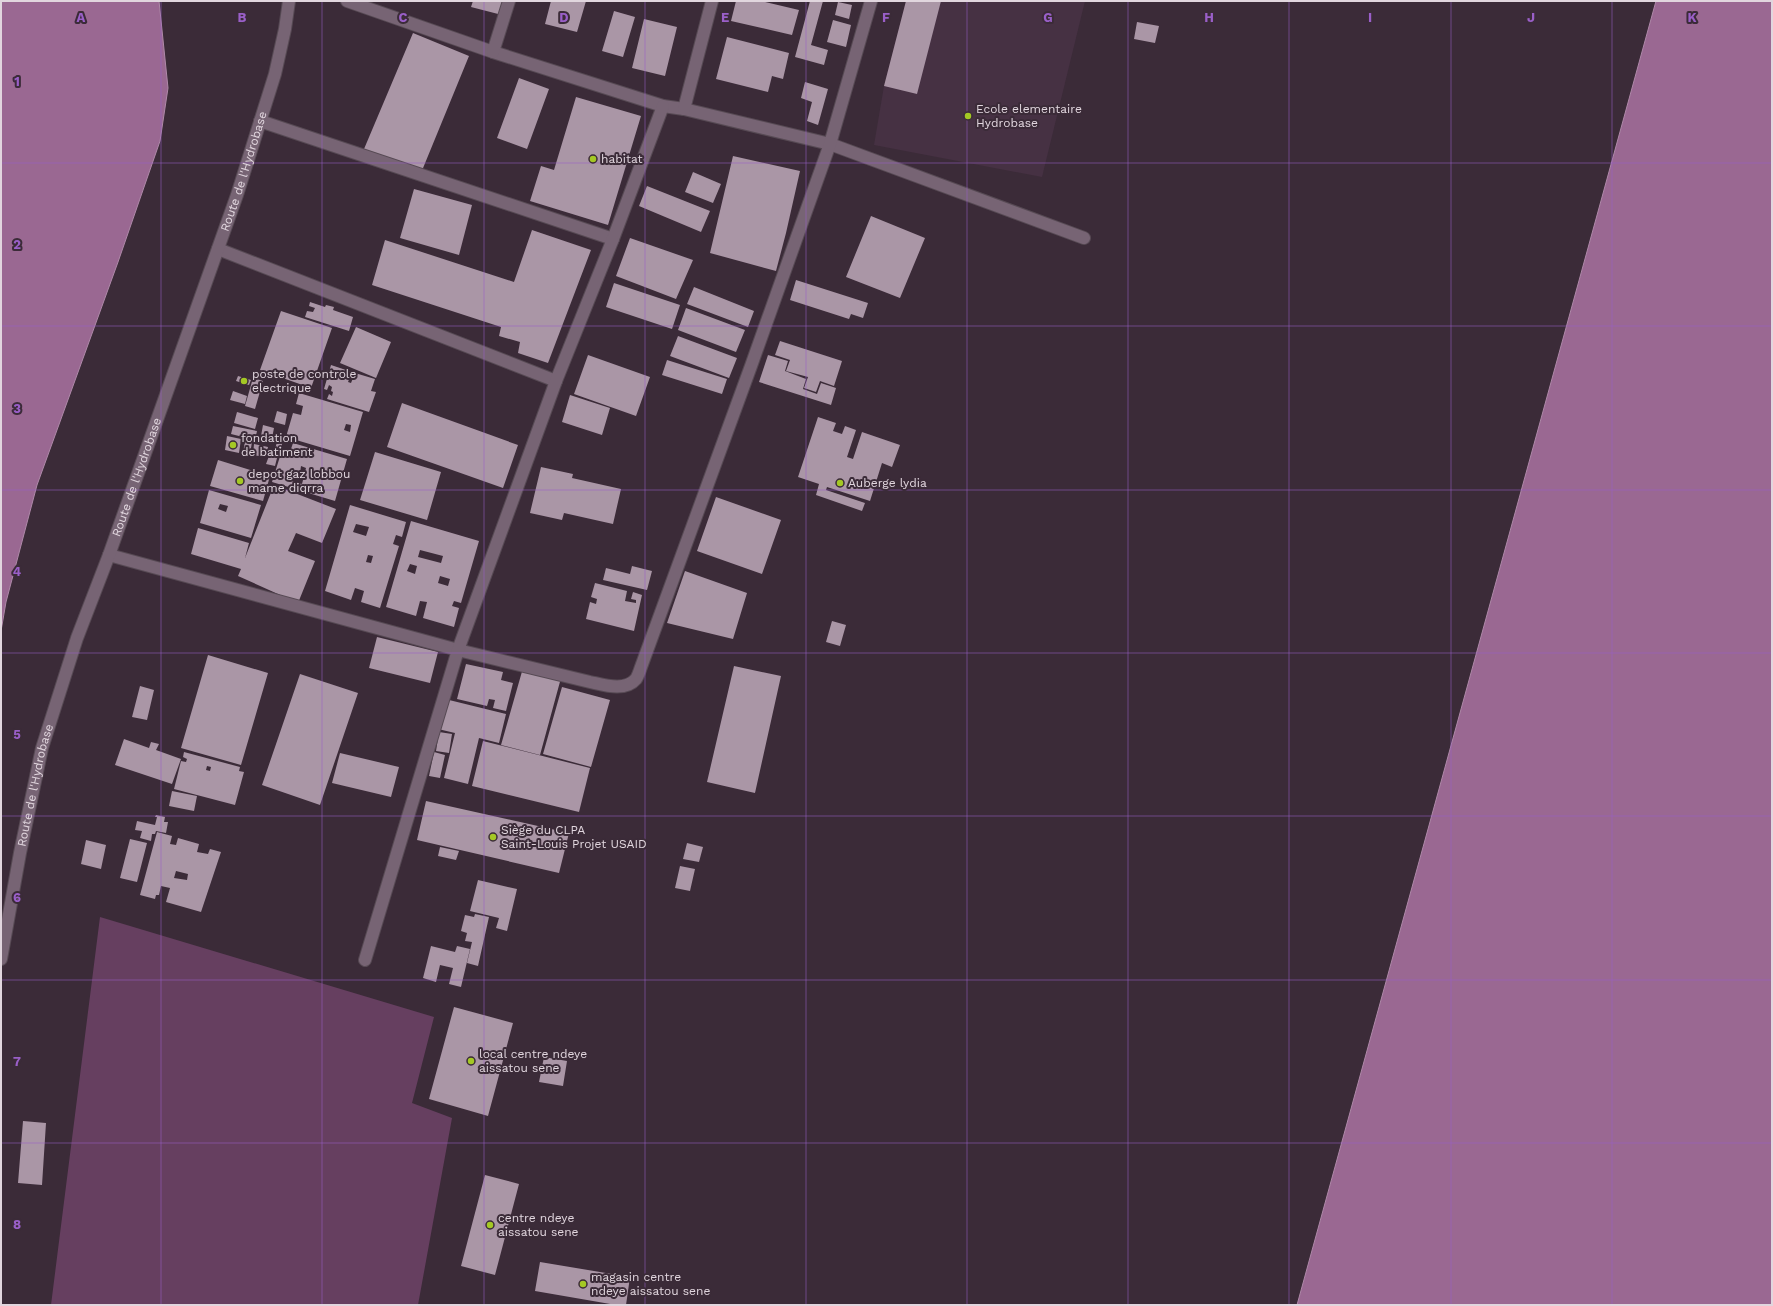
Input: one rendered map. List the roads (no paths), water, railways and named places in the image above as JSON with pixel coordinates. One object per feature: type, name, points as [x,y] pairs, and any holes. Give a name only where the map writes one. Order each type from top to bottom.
[{"type":"street","name":"Route de l'Hydrobase","points":[[1,959],[20,853],[42,748],[78,638],[237,196],[275,74],[285,29],[289,1]]},
{"type":"street","points":[[347,1],[493,52],[663,106],[684,109],[830,144],[1084,238]]},
{"type":"street","points":[[493,52],[509,1]]},
{"type":"street","points":[[684,109],[712,1]]},
{"type":"street","points":[[109,555],[458,650],[612,686],[626,686],[636,679],[752,366],[830,144],[871,1]]},
{"type":"street","points":[[365,960],[458,650],[556,381],[613,239],[663,106]]},
{"type":"street","points":[[260,121],[613,239]]},
{"type":"street","points":[[218,249],[556,381]]},
{"type":"place","name":"Ecole elementaire Hydrobase","points":[[968,116]]},
{"type":"place","name":"habitat","points":[[593,159]]},
{"type":"place","name":"poste de controle electrique","points":[[244,381]]},
{"type":"place","name":"fondation de batiment","points":[[233,445]]},
{"type":"place","name":"depot gaz lobbou mame diqrra","points":[[240,481]]},
{"type":"place","name":"Auberge lydia","points":[[840,483]]},
{"type":"place","name":"Siège du CLPA Saint-Louis Projet USAID","points":[[493,837]]},
{"type":"place","name":"local centre ndeye aissatou sene","points":[[471,1061]]},
{"type":"place","name":"centre ndeye aissatou sene","points":[[490,1225]]},
{"type":"place","name":"magasin centre ndeye aissatou sene","points":[[583,1284]]}]
